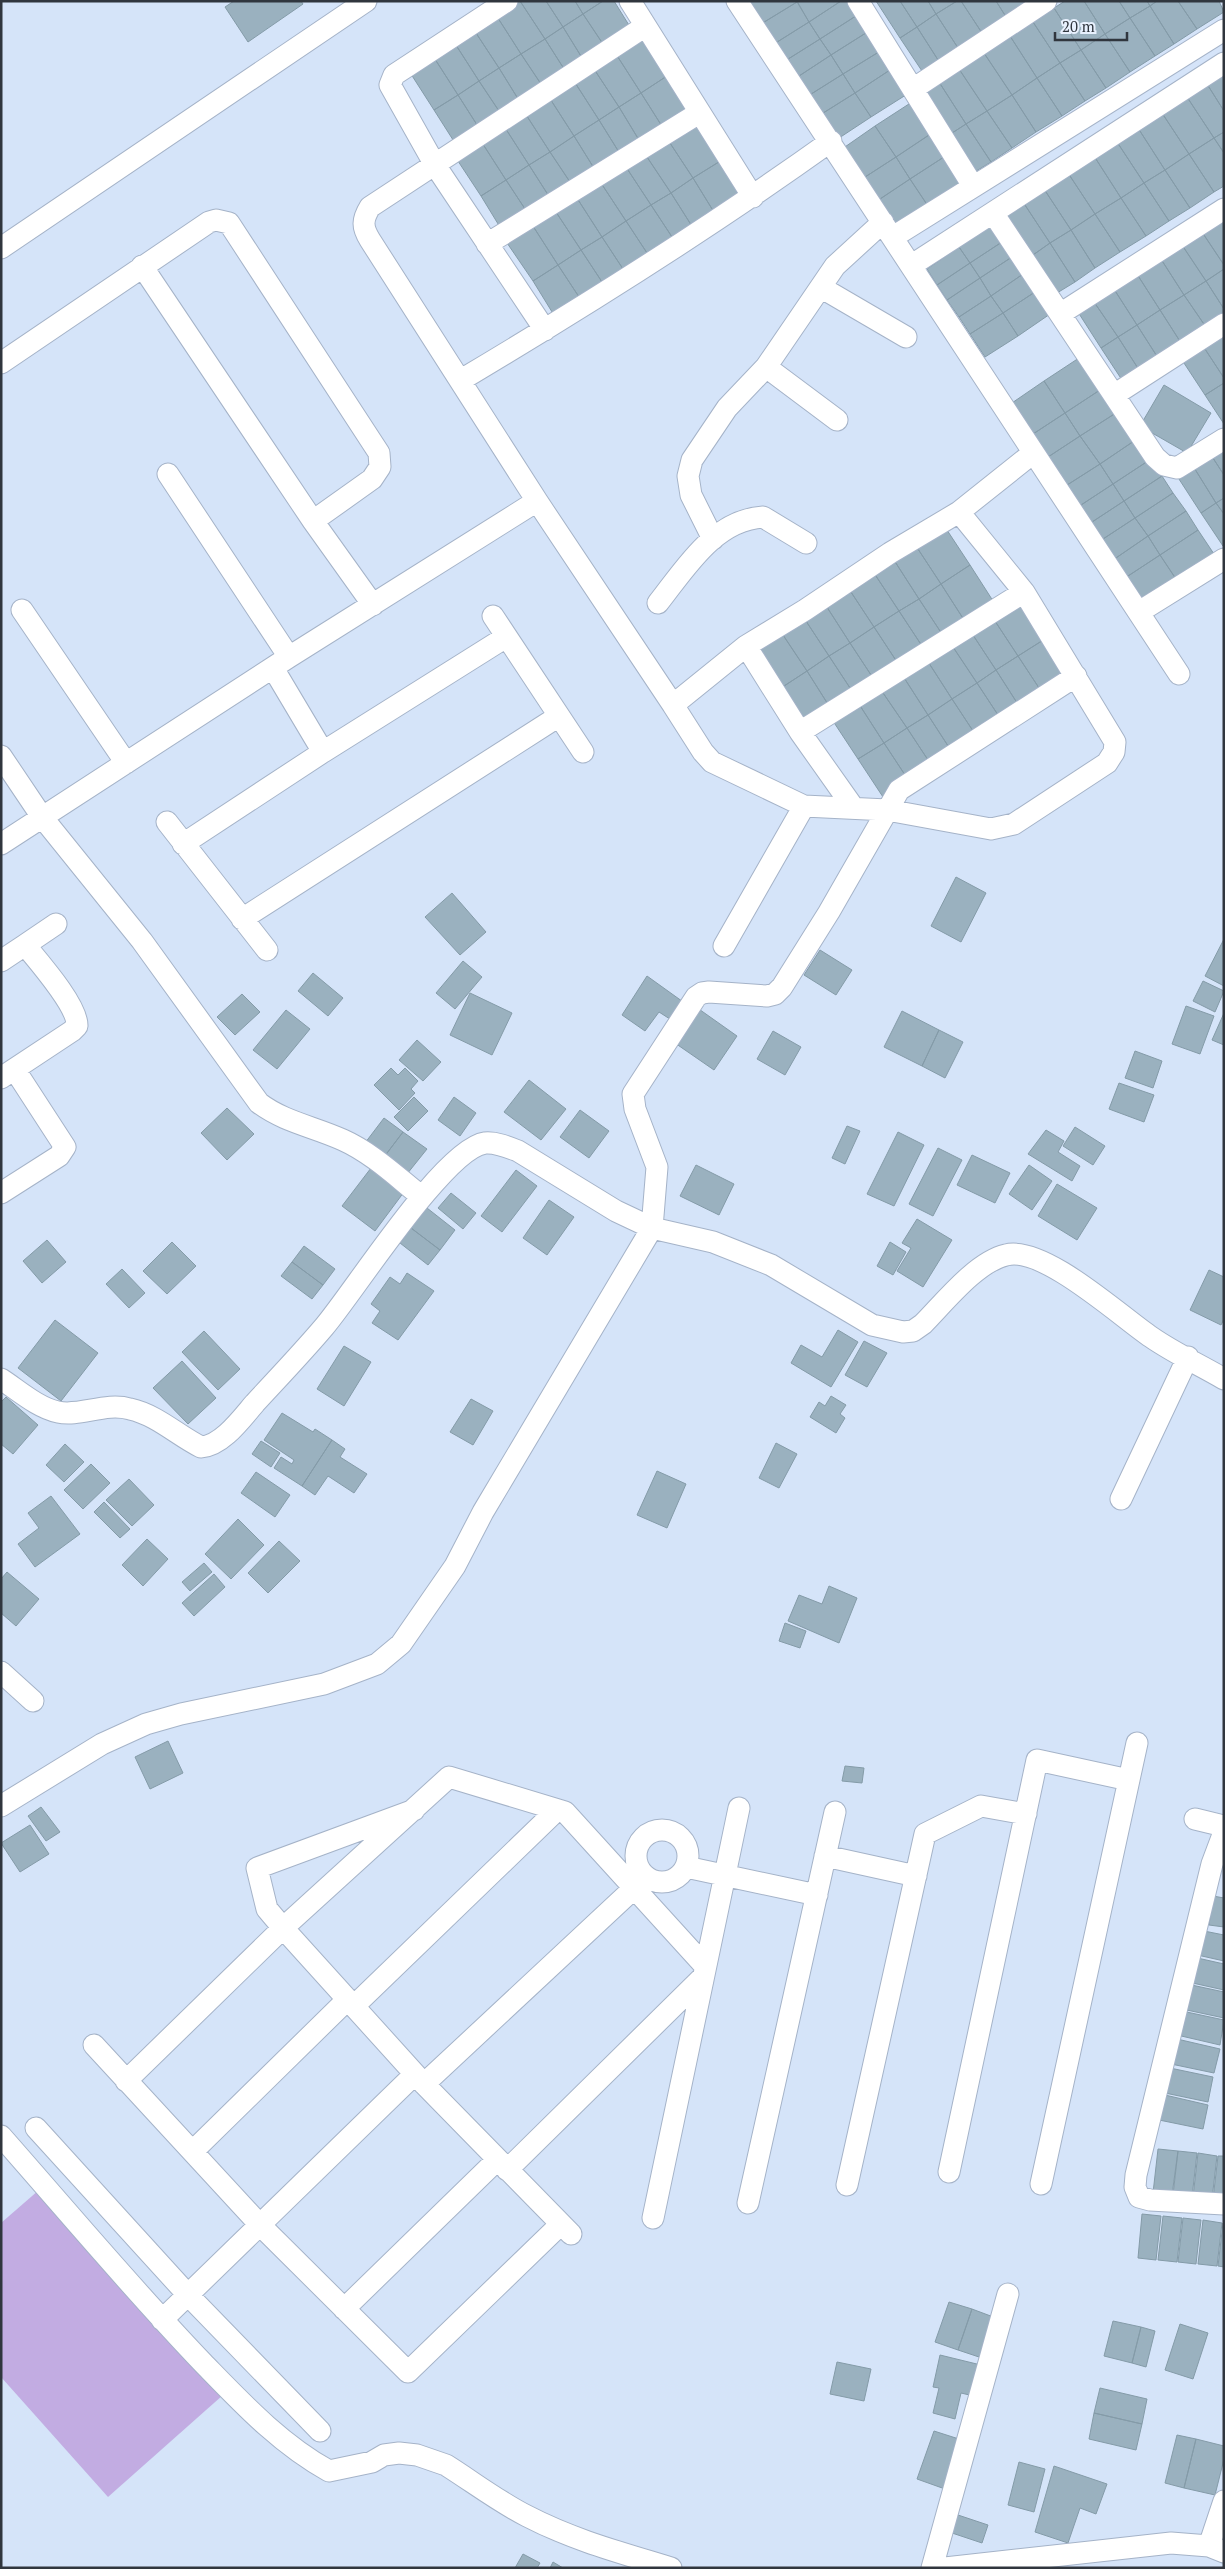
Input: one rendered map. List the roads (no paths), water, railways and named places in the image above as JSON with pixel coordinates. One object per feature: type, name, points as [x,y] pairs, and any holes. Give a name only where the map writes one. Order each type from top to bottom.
[{"type":"street","points":[[1,248],[366,1]]},
{"type":"street","points":[[507,1],[394,75],[391,79],[395,95],[435,165],[545,330]]},
{"type":"street","points":[[630,1],[644,27],[753,197]]},
{"type":"street","points":[[737,1],[831,141],[1179,674]]},
{"type":"street","points":[[913,89],[1046,1]]},
{"type":"street","points":[[861,2],[973,186]]},
{"type":"street","points":[[644,27],[370,207],[363,221],[364,230],[370,240],[537,501],[673,705],[702,752],[712,762],[804,806],[887,810],[991,829],[1014,824],[1107,763],[1114,752],[1115,742],[1024,592],[959,512]]},
{"type":"street","points":[[713,539],[691,495],[688,476],[692,460],[727,408],[766,367],[822,288],[835,266],[888,230],[973,186],[1224,30]]},
{"type":"street","points":[[912,266],[1224,63]]},
{"type":"street","points":[[486,244],[699,113]]},
{"type":"street","points":[[461,380],[545,330],[753,197],[831,141]]},
{"type":"street","points":[[1060,314],[1224,209]]},
{"type":"street","points":[[993,213],[1155,457],[1164,465],[1177,468],[1224,438]]},
{"type":"street","points":[[1,363],[209,222],[223,221],[232,228],[379,453],[380,467],[372,479],[313,520]]},
{"type":"street","points":[[142,266],[313,520],[373,605]]},
{"type":"street","points":[[822,288],[906,337]]},
{"type":"street","points":[[1114,395],[1224,324]]},
{"type":"street","points":[[766,367],[837,420]]},
{"type":"street","points":[[673,705],[746,646],[805,610],[890,552],[959,512],[1033,453]]},
{"type":"street","points":[[168,474],[281,663],[323,752]]},
{"type":"street","points":[[1,844],[281,663],[537,501]]},
{"type":"street","points":[[658,603],[703,547],[738,522],[762,517],[806,543]]},
{"type":"street","points":[[1139,612],[1221,567]]},
{"type":"street","points":[[800,732],[1024,592]]},
{"type":"street","points":[[22,610],[126,763]]},
{"type":"street","points":[[493,616],[583,752]]},
{"type":"street","points":[[184,844],[323,752],[506,637]]},
{"type":"street","points":[[746,646],[800,732],[853,807]]},
{"type":"street","points":[[1,1806],[102,1744],[146,1724],[181,1714],[324,1684],[376,1664],[401,1644],[455,1566],[483,1512],[652,1228],[657,1167],[635,1109],[633,1094],[696,997],[709,992],[767,996],[775,994],[782,988],[829,912],[899,790],[1076,676]]},
{"type":"street","points":[[242,919],[559,716]]},
{"type":"street","points":[[1,756],[42,817],[142,941],[259,1102],[271,1112],[344,1140],[422,1196]]},
{"type":"street","points":[[724,946],[804,806]]},
{"type":"street","points":[[167,822],[267,950]]},
{"type":"street","points":[[1,961],[56,924]]},
{"type":"street","points":[[1,1193],[59,1156],[65,1148],[8,1074],[77,1026],[77,1020],[72,1007],[24,945]]},
{"type":"street","points":[[1,1379],[46,1408],[59,1413],[114,1406],[128,1408],[154,1417],[201,1447],[214,1445],[248,1412],[325,1326],[422,1196],[475,1147],[485,1143],[503,1145],[524,1154],[616,1211],[652,1228],[712,1242],[771,1265],[852,1314],[881,1328],[903,1332],[913,1331],[979,1269],[996,1258],[1008,1254],[1022,1254],[1039,1258],[1056,1268],[1153,1338],[1224,1379]]},
{"type":"street","points":[[1121,1499],[1188,1357]]},
{"type":"street","points":[[1,1672],[33,1701]]},
{"type":"street","points":[[1041,2184],[1137,1743]]},
{"type":"street","points":[[948,2172],[1037,1760],[1129,1780]]},
{"type":"street","points":[[126,2081],[282,1928],[449,1778],[565,1812],[639,1883],[704,1972]]},
{"type":"street","points":[[847,2185],[925,1834],[980,1806],[1026,1814]]},
{"type":"street","points":[[653,2218],[738,1808]]},
{"type":"street","points":[[94,2045],[260,2225],[408,2372],[566,2229],[420,2079],[282,1928],[267,1909],[257,1868],[414,1810]]},
{"type":"street","points":[[193,2151],[557,1810]]},
{"type":"street","points":[[748,2203],[835,1812]]},
{"type":"street","points":[[1195,1819],[1224,1826]]},
{"type":"street","points":[[162,2320],[260,2225],[639,1883],[660,1883],[676,1879],[686,1867],[688,1851],[680,1836],[664,1829],[647,1833],[636,1846],[635,1863],[639,1883]]},
{"type":"street","points":[[1224,1832],[1212,1864],[1136,2175],[1135,2187],[1139,2197],[1150,2200],[1224,2204]]},
{"type":"street","points":[[825,1856],[916,1876]]},
{"type":"street","points":[[686,1867],[817,1895]]},
{"type":"street","points":[[344,2309],[502,2165],[704,1972]]},
{"type":"street","points":[[36,2128],[188,2295],[320,2431]]},
{"type":"street","points":[[1,2136],[162,2320],[283,2442],[335,2470],[372,2462],[384,2455],[399,2453],[432,2459],[446,2465],[526,2516],[562,2533],[596,2546],[671,2568]]},
{"type":"street","points":[[932,2568],[1008,2294]]},
{"type":"street","points":[[944,2568],[1171,2543],[1216,2549],[1224,2501]]}]
